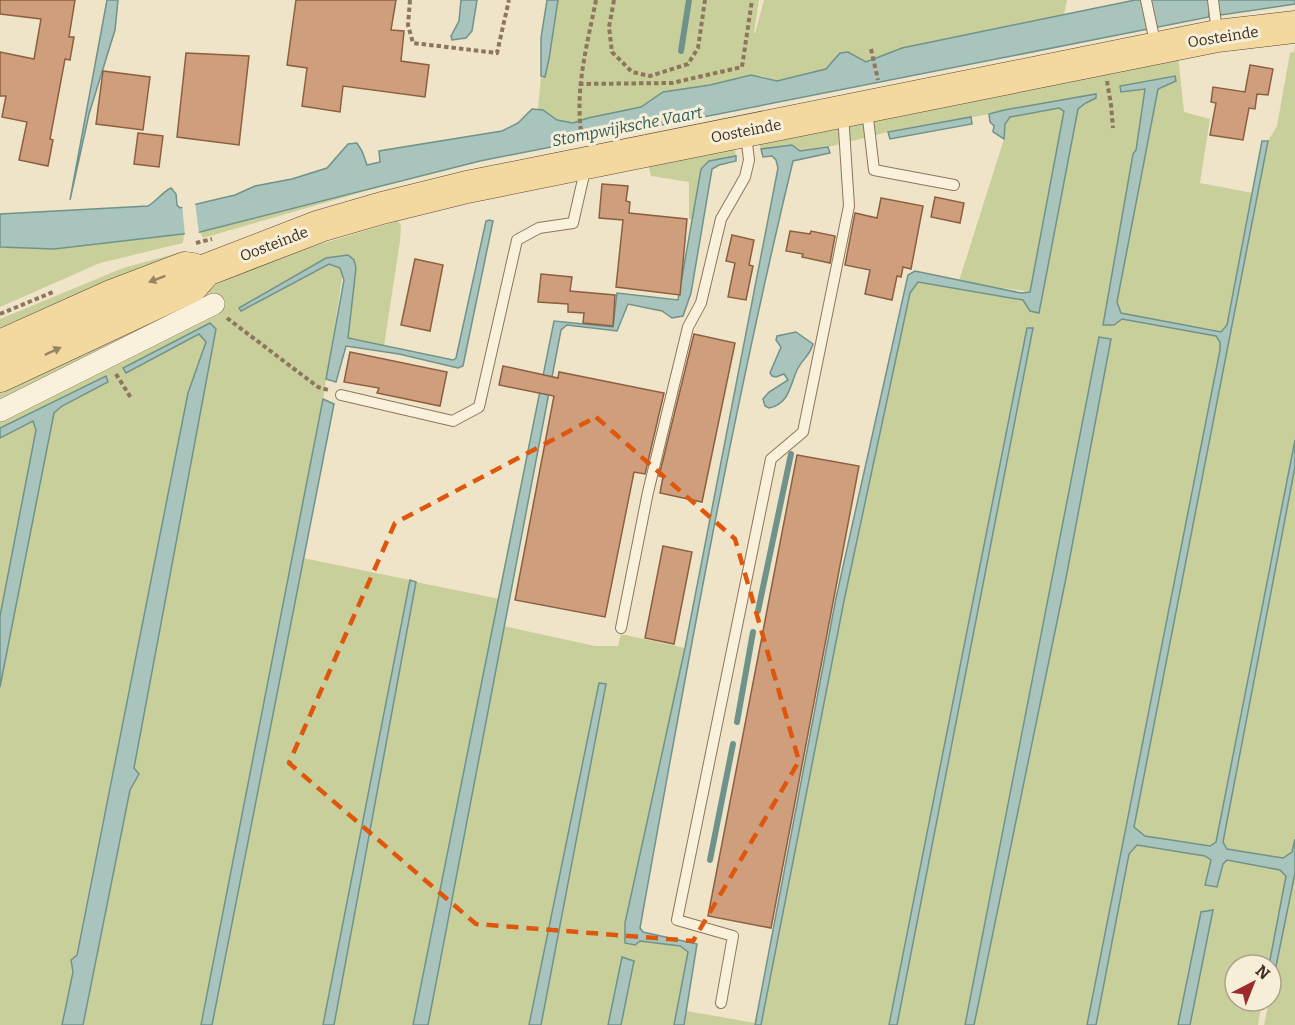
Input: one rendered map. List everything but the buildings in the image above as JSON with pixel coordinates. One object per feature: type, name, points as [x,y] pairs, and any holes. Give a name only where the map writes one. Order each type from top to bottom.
[{"type":"main road","name":"Oosteinde","points":[[0,346],[109,297],[184,268],[206,270],[311,229],[585,154],[745,131],[863,102],[1102,60],[1155,40],[1215,24],[1295,27]]},
{"type":"main road","name":"Oosteinde","points":[[0,376],[192,286],[206,270]]},
{"type":"street","points":[[0,411],[106,358],[221,311]]},
{"type":"lane","points":[[1146,0],[1155,40]]},
{"type":"lane","points":[[1213,0],[1215,24]]},
{"type":"lane","points":[[863,102],[874,170],[954,185]]},
{"type":"lane","points":[[721,1004],[733,936],[676,920],[771,459],[803,432],[849,206],[863,102]]},
{"type":"lane","points":[[621,627],[648,492],[688,327],[701,303],[721,219],[745,177],[749,159],[745,131]]},
{"type":"lane","points":[[341,395],[453,421],[479,407],[517,240],[539,228],[573,223],[585,154]]},
{"type":"path","points":[[410,0],[408,25],[413,43],[497,53],[508,0]]},
{"type":"path","points":[[585,154],[579,119],[579,84],[596,0]]},
{"type":"path","points":[[614,0],[609,27],[612,52],[632,72],[650,76],[688,64],[698,48],[705,0]]},
{"type":"path","points":[[579,84],[672,83],[742,67],[752,0]]},
{"type":"path","points":[[863,102],[873,59],[872,49]]},
{"type":"path","points":[[1102,60],[1113,128]]},
{"type":"path","points":[[221,311],[318,387],[341,395]]},
{"type":"path","points":[[106,358],[131,398]]},
{"type":"highlighted area","points":[[596,417],[735,539],[799,761],[693,941],[476,924],[289,763],[395,523]]},
{"type":"green space","points":[[558,0],[759,0],[755,33],[764,0],[1067,0],[1064,15],[902,48],[866,62],[848,52],[841,53],[826,69],[777,81],[762,76],[663,92],[641,107],[573,123],[557,120],[538,109],[541,76],[544,77]]},
{"type":"green space","points":[[1295,45],[1295,440],[1216,842],[1210,846],[1145,836],[1134,827],[1268,141],[1277,126],[1290,53],[1294,52]]},
{"type":"green space","points":[[1178,55],[1184,112],[1210,119],[1200,183],[1253,193],[1227,325],[1221,332],[1121,313],[1117,302],[1158,89],[1176,81],[1120,86],[1121,92],[1145,89],[1136,150],[1133,154],[1103,324],[1114,325],[1122,319],[1216,336],[1220,342],[1220,350],[1087,1025],[974,1025],[1066,578],[1111,339],[1022,730],[965,1025],[897,1025],[1033,329],[1027,328],[889,1025],[761,1025],[844,601],[910,293],[918,282],[1023,300],[1030,311],[1039,313],[1078,109],[1096,98],[1096,95],[888,132],[828,147],[800,151],[792,145],[761,149],[759,144]]},
{"type":"green space","points":[[1059,108],[1064,111],[1030,292],[959,281],[1004,139],[1005,124],[1010,117]]},
{"type":"green space","points":[[733,147],[736,156],[709,161],[701,169],[692,219],[689,219],[689,182],[651,176],[648,163]]},
{"type":"green space","points":[[369,190],[203,238],[200,232]]},
{"type":"green space","points":[[398,221],[401,225],[400,241],[384,346],[347,338],[356,268],[336,256],[240,311],[329,264],[340,268],[343,273],[323,399],[201,1025],[83,1025],[130,790],[139,775],[134,768],[216,329],[209,323],[123,368],[126,373],[200,334],[206,342],[188,394],[76,955],[71,960],[73,972],[62,1025],[0,1025],[0,687],[54,413],[62,406],[108,381],[105,376],[0,428],[0,383],[274,258]]},
{"type":"green space","points":[[184,234],[183,243],[100,263],[0,307],[0,247],[54,249]]},
{"type":"green space","points":[[185,251],[180,259],[0,339],[0,319],[123,268]]},
{"type":"green space","points":[[34,421],[37,430],[0,616],[0,438]]},
{"type":"green space","points":[[1295,467],[1295,839],[1292,852],[1283,858],[1227,849],[1223,842]]},
{"type":"green space","points":[[303,558],[410,580],[323,1025],[212,1025]]},
{"type":"green space","points":[[416,582],[500,599],[413,1025],[334,1025]]},
{"type":"green space","points":[[504,626],[595,646],[618,646],[621,634],[685,648],[625,923],[626,943],[667,943],[688,952],[674,1025],[621,1025],[634,962],[622,958],[608,1025],[541,1025],[606,685],[599,683],[529,1025],[428,1025]]},
{"type":"green space","points":[[1137,845],[1205,856],[1211,860],[1206,885],[1217,887],[1223,864],[1227,860],[1280,870],[1286,876],[1271,953],[1223,953],[1223,1013],[1260,1013],[1258,1025],[1190,1025],[1213,910],[1201,912],[1178,1025],[1096,1025],[1129,854]]},
{"type":"green space","points":[[1295,873],[1295,1025],[1264,1025],[1266,1013],[1283,1013],[1283,953],[1279,953]]},
{"type":"green space","points":[[687,1011],[755,1023],[755,1025],[684,1025]]},
{"type":"water","points":[[107,0],[118,0],[115,30],[89,114],[70,200]]},
{"type":"water","points":[[461,0],[477,0],[472,31],[466,38],[452,40],[451,36],[459,21]]},
{"type":"water","points":[[547,0],[558,0],[545,77],[541,76],[541,38]]},
{"type":"water","name":"Stompwijksche Vaart","points":[[1135,0],[1295,0],[1295,4],[1221,15],[1219,11],[1209,12],[1209,17],[480,161],[200,232],[54,249],[0,247],[0,214],[148,206],[171,188],[176,194],[177,205],[180,208],[235,195],[255,186],[292,179],[327,168],[348,144],[357,143],[367,165],[380,162],[379,151],[502,131],[518,123],[532,109],[543,110],[557,120],[573,123],[641,107],[663,92],[710,85],[751,75],[777,81],[826,69],[840,53],[848,52],[866,62],[902,48]]},
{"type":"water","points":[[1175,76],[1176,81],[1158,89],[1117,302],[1121,313],[1221,332],[1227,325],[1262,141],[1268,141],[1134,827],[1145,836],[1210,846],[1216,842],[1295,440],[1295,467],[1223,842],[1227,849],[1283,858],[1292,852],[1295,839],[1295,873],[1279,953],[1271,953],[1286,876],[1280,870],[1227,860],[1223,864],[1217,887],[1205,885],[1211,860],[1205,856],[1137,845],[1129,854],[1096,1025],[1087,1025],[1220,350],[1220,342],[1216,336],[1122,319],[1114,325],[1103,325],[1133,154],[1136,150],[1145,89],[1121,92],[1120,86]]},
{"type":"water","points":[[1096,94],[1096,98],[1078,109],[1039,313],[1030,311],[1023,300],[918,282],[910,293],[844,601],[761,1025],[755,1025],[836,598],[908,275],[915,271],[1021,293],[1030,292],[1064,111],[1059,108],[1010,117],[1005,124],[1004,139],[993,132],[994,126],[990,122],[989,114]]},
{"type":"water","points":[[971,117],[972,124],[890,139],[888,132]]},
{"type":"water","points":[[792,145],[800,151],[828,147],[830,153],[793,161],[730,447],[640,928],[643,932],[697,944],[684,1025],[674,1025],[688,952],[680,946],[640,941],[635,945],[625,943],[625,923],[685,648],[778,168],[772,156],[763,157],[761,149]]},
{"type":"water","points":[[736,156],[736,161],[712,169],[691,293],[683,316],[672,318],[662,311],[628,304],[617,331],[567,325],[561,330],[428,1025],[413,1025],[554,321],[613,327],[617,293],[678,300],[701,169],[709,161]]},
{"type":"water","points":[[486,221],[493,221],[463,366],[458,368],[399,354],[346,346],[336,382],[326,379],[344,280],[340,268],[329,264],[241,311],[239,308],[326,258],[348,255],[354,260],[356,268],[348,338],[453,360],[456,358]]},
{"type":"water","points":[[210,323],[216,329],[134,768],[139,774],[130,790],[83,1025],[62,1025],[73,972],[71,960],[77,955],[188,393],[206,342],[199,334],[126,373],[123,368]]},
{"type":"water","points":[[1027,328],[1033,328],[897,1025],[889,1025]]},
{"type":"water","points":[[796,332],[813,344],[812,348],[798,368],[785,398],[776,406],[769,408],[765,406],[763,399],[769,392],[788,380],[784,374],[776,377],[770,373],[781,347],[776,340],[777,336]]},
{"type":"water","points":[[1099,337],[1111,339],[1066,578],[974,1025],[965,1025]]},
{"type":"water","points":[[106,376],[108,382],[62,406],[54,413],[0,687],[0,616],[36,430],[33,421],[0,438],[0,428]]},
{"type":"water","points":[[323,399],[334,404],[212,1025],[201,1025]]},
{"type":"water","points":[[410,580],[416,582],[334,1025],[323,1025]]},
{"type":"water","points":[[599,683],[606,684],[541,1025],[529,1025]]},
{"type":"water","points":[[1213,910],[1190,1025],[1178,1025],[1201,912]]},
{"type":"water","points":[[622,957],[634,961],[621,1025],[608,1025]]},
{"type":"pier","points":[[195,202],[199,234],[185,235],[182,204]]},
{"type":"waterway","points":[[681,51],[689,0]]},
{"type":"waterway","points":[[758,611],[791,454]]},
{"type":"waterway","points":[[737,722],[753,632]]},
{"type":"waterway","points":[[710,860],[733,744]]}]
